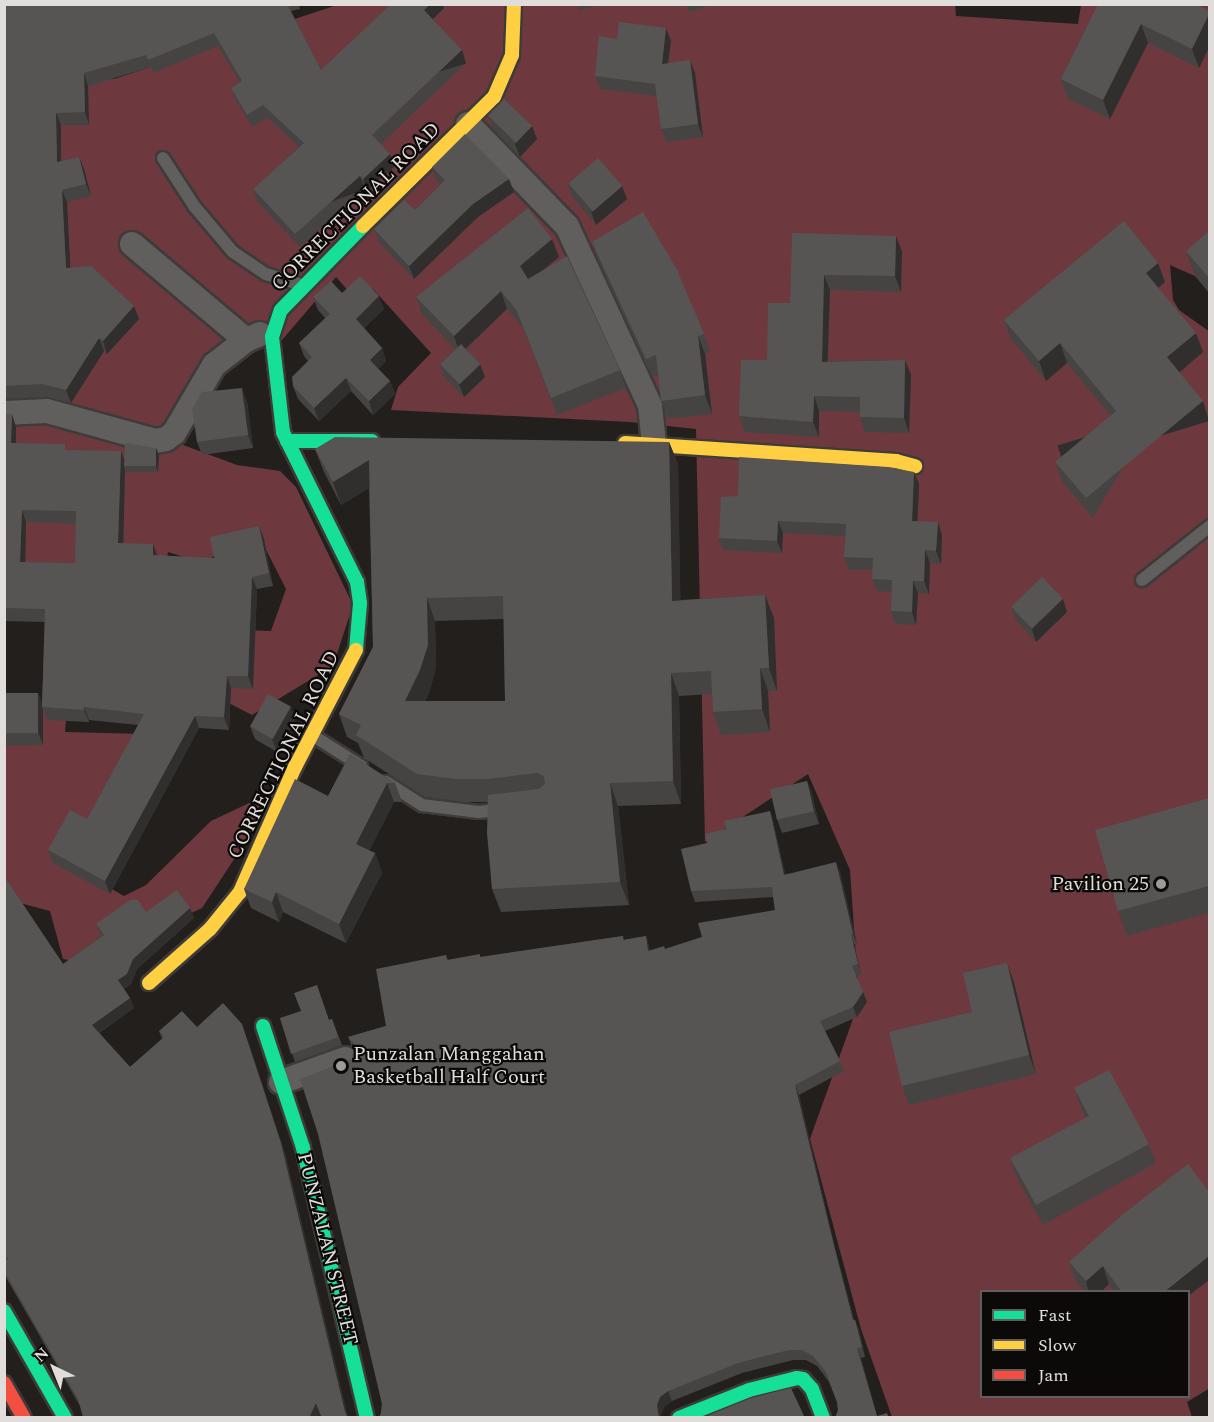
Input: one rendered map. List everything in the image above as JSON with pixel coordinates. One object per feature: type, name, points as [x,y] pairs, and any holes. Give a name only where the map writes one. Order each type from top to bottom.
[{"type":"street","name":"CORRECTIONAL ROAD","points":[[149,983],[210,930],[240,892],[311,734],[345,676],[357,648],[360,603],[357,582],[282,432],[272,337],[274,328],[281,310],[303,285],[494,97],[513,55],[514,4]]},
{"type":"street","points":[[468,124],[567,226],[650,406],[654,444]]},
{"type":"street","points":[[132,244],[246,340]]},
{"type":"street","points":[[4,413],[47,411],[155,441],[166,439],[174,433],[214,365],[246,340],[274,328]]},
{"type":"street","points":[[287,441],[382,441]]},
{"type":"street","points":[[606,443],[654,444],[896,461],[915,466]]},
{"type":"street","name":"PUNZALAN STREET","points":[[263,1026],[303,1148],[367,1418]]},
{"type":"street","points":[[281,1082],[345,1059]]},
{"type":"street","points":[[4,1311],[64,1418]]},
{"type":"street","points":[[679,1418],[749,1390],[797,1378],[803,1379],[813,1389],[823,1418]]},
{"type":"street","points":[[4,1383],[24,1418]]},
{"type":"lane","points":[[164,158],[194,206],[233,252],[266,274],[303,285]]},
{"type":"lane","points":[[1142,580],[1209,526]]},
{"type":"lane","points":[[311,734],[422,805],[478,812],[512,808]]},
{"type":"shaded area","points":[[955,4],[956,16],[1078,24],[1081,5],[1209,5],[1209,263],[1195,276],[1170,265],[1173,300],[1179,310],[1210,332],[1210,1388],[1187,1402],[1192,1417],[892,1417],[861,1329],[810,1139],[859,1002],[850,870],[808,774],[705,842],[696,429],[630,422],[391,410],[398,387],[431,353],[373,289],[360,304],[336,277],[282,340],[260,343],[217,375],[183,445],[237,465],[280,471],[296,487],[353,605],[333,666],[252,715],[215,696],[227,630],[271,631],[286,589],[255,528],[204,563],[168,552],[161,601],[18,580],[4,416],[58,397],[23,70],[80,68],[114,79],[337,5]]},
{"type":"shaded area","points":[[68,698],[65,732],[144,734],[65,863],[124,896],[146,885],[211,821],[262,797],[252,832],[202,908],[85,963],[63,959],[50,911],[5,899],[4,703],[5,709]]},
{"type":"building","points":[[4,4],[287,4],[321,70],[391,4],[430,4],[424,10],[462,50],[372,135],[390,154],[363,179],[360,176],[295,234],[253,189],[304,143],[263,105],[247,115],[231,88],[242,81],[214,33],[148,60],[146,55],[84,73],[85,112],[56,113],[57,162],[79,157],[86,184],[62,190],[66,268],[91,266],[134,306],[103,341],[99,338],[66,390],[42,384],[4,386]]},
{"type":"building","points":[[1098,4],[1196,4],[1209,11],[1209,14],[1192,49],[1141,24],[1103,100],[1061,79]]},
{"type":"building","points":[[619,22],[666,28],[662,64],[690,60],[698,124],[661,129],[655,84],[595,76],[599,36],[617,39]]},
{"type":"building","points":[[504,99],[532,126],[516,143],[488,116]]},
{"type":"building","points":[[465,134],[509,179],[473,204],[409,266],[374,229],[404,200],[415,210],[445,180],[432,167]]},
{"type":"building","points":[[598,158],[622,186],[593,212],[569,184]]},
{"type":"building","points":[[528,208],[552,239],[520,266],[528,279],[567,256],[620,370],[551,398],[517,311],[501,291],[454,336],[416,297]]},
{"type":"building","points":[[643,212],[677,270],[704,334],[698,336],[705,395],[661,401],[656,355],[646,359],[592,242]]},
{"type":"building","points":[[1124,221],[1158,263],[1146,273],[1196,333],[1167,357],[1203,401],[1086,498],[1055,462],[1116,411],[1060,343],[1039,361],[1004,320]]},
{"type":"building","points":[[1209,231],[1209,278],[1186,251]]},
{"type":"building","points":[[792,233],[896,236],[895,276],[824,275],[822,362],[905,360],[904,418],[860,417],[860,397],[814,396],[813,422],[739,416],[741,360],[767,360],[768,303],[790,303]]},
{"type":"building","points":[[360,276],[379,296],[356,319],[382,348],[370,360],[390,381],[369,401],[346,378],[314,408],[293,386],[292,377],[312,357],[299,343],[330,314],[313,297],[331,281],[342,293]]},
{"type":"building","points":[[461,344],[480,364],[460,384],[440,364]]},
{"type":"building","points":[[242,388],[248,435],[197,442],[192,409],[202,392]]},
{"type":"building","points":[[4,414],[12,414],[11,443],[65,444],[65,450],[121,451],[118,543],[153,544],[153,555],[214,558],[210,537],[259,526],[269,573],[252,577],[248,676],[227,676],[224,717],[195,716],[105,881],[48,850],[70,810],[87,819],[144,714],[84,707],[84,710],[42,707],[45,609],[4,608]],"holes":[[[22,510],[76,511],[75,563],[20,562]]]},
{"type":"building","points":[[335,437],[669,442],[672,601],[765,595],[769,668],[760,668],[762,709],[713,712],[711,671],[671,673],[673,781],[610,783],[620,882],[492,889],[487,833],[488,795],[539,789],[545,784],[544,776],[537,773],[487,779],[456,779],[417,774],[356,735],[361,725],[339,714],[373,647],[369,460],[333,482],[315,449]],"holes":[[[503,596],[505,701],[405,701],[420,670],[428,645],[427,598]]]},
{"type":"building","points":[[125,443],[156,448],[156,466],[124,466]]},
{"type":"building","points":[[739,457],[888,467],[914,472],[912,521],[938,522],[936,551],[925,550],[924,581],[913,581],[912,612],[891,611],[892,580],[872,579],[873,558],[844,557],[846,524],[778,521],[777,541],[719,538],[721,497],[738,496]]},
{"type":"building","points":[[1042,577],[1063,599],[1032,628],[1011,607]]},
{"type":"building","points":[[4,693],[38,693],[38,733],[4,733]]},
{"type":"building","points":[[268,694],[291,707],[273,739],[250,726]]},
{"type":"building","points":[[350,754],[395,783],[387,783],[356,844],[375,853],[339,924],[276,892],[272,902],[244,889],[295,779],[328,796]]},
{"type":"building","points":[[807,781],[814,811],[777,820],[770,790]]},
{"type":"building","name":"Pavilion 25","points":[[1209,798],[1209,886],[1118,911],[1095,830]]},
{"type":"building","points":[[770,811],[784,875],[836,862],[853,934],[851,934],[858,964],[852,966],[863,992],[853,1007],[820,1021],[840,1061],[795,1085],[833,1242],[862,1347],[857,1348],[877,1416],[887,1413],[889,1418],[835,1418],[838,1410],[837,1402],[826,1372],[813,1356],[802,1350],[789,1350],[738,1363],[668,1391],[660,1397],[657,1405],[660,1418],[379,1418],[382,1404],[318,1134],[300,1079],[352,1059],[355,1045],[348,1037],[386,1026],[376,969],[446,955],[447,960],[480,954],[480,957],[623,936],[623,940],[646,936],[648,951],[664,946],[665,949],[702,937],[698,923],[775,910],[772,887],[691,891],[681,849],[707,843],[705,834],[726,829],[724,821]]},
{"type":"building","points":[[4,876],[63,964],[104,935],[96,924],[130,900],[138,900],[146,912],[177,890],[190,908],[133,959],[127,974],[118,980],[130,998],[92,1025],[130,1067],[164,1037],[159,1031],[182,1011],[197,1027],[223,1003],[242,1024],[281,1143],[348,1418],[322,1418],[316,1403],[309,1418],[84,1418],[78,1399],[4,1271],[4,1261],[8,1259],[4,1253]]},
{"type":"building","points":[[1007,963],[1029,1055],[902,1086],[889,1032],[972,1012],[963,973]]},
{"type":"building","points":[[317,985],[329,1020],[332,1019],[338,1037],[291,1054],[280,1018],[301,1011],[294,993]]},
{"type":"building","points":[[1109,1070],[1149,1144],[1036,1205],[1010,1158],[1089,1116],[1074,1088]]},
{"type":"building","points":[[1188,1164],[1209,1192],[1209,1256],[1166,1290],[1121,1290],[1103,1266],[1086,1281],[1069,1262],[1122,1215]]},
{"type":"building","points":[[791,1388],[805,1418],[702,1418],[751,1398]]},
{"type":"traffic: fast","points":[[356,650],[360,603],[357,582],[283,432],[272,337],[281,310],[363,226]]},
{"type":"traffic: fast","points":[[287,441],[372,441]]},
{"type":"traffic: fast","points":[[263,1026],[303,1148],[367,1418]]},
{"type":"traffic: fast","points":[[4,1311],[65,1418]]},
{"type":"traffic: fast","points":[[679,1418],[749,1390],[797,1378],[803,1379],[812,1389],[823,1418]]},
{"type":"traffic: slow","points":[[363,226],[494,97],[512,55],[514,4]]},
{"type":"traffic: slow","points":[[625,443],[896,461],[915,466]]},
{"type":"traffic: slow","points":[[149,983],[210,929],[240,892],[295,767],[356,650]]},
{"type":"traffic: jam","points":[[4,1383],[24,1418]]},
{"type":"place","name":"Pavilion 25","points":[[1161,884]]},
{"type":"place","name":"Punzalan Manggahan Basketball Half Court","points":[[341,1066]]}]
